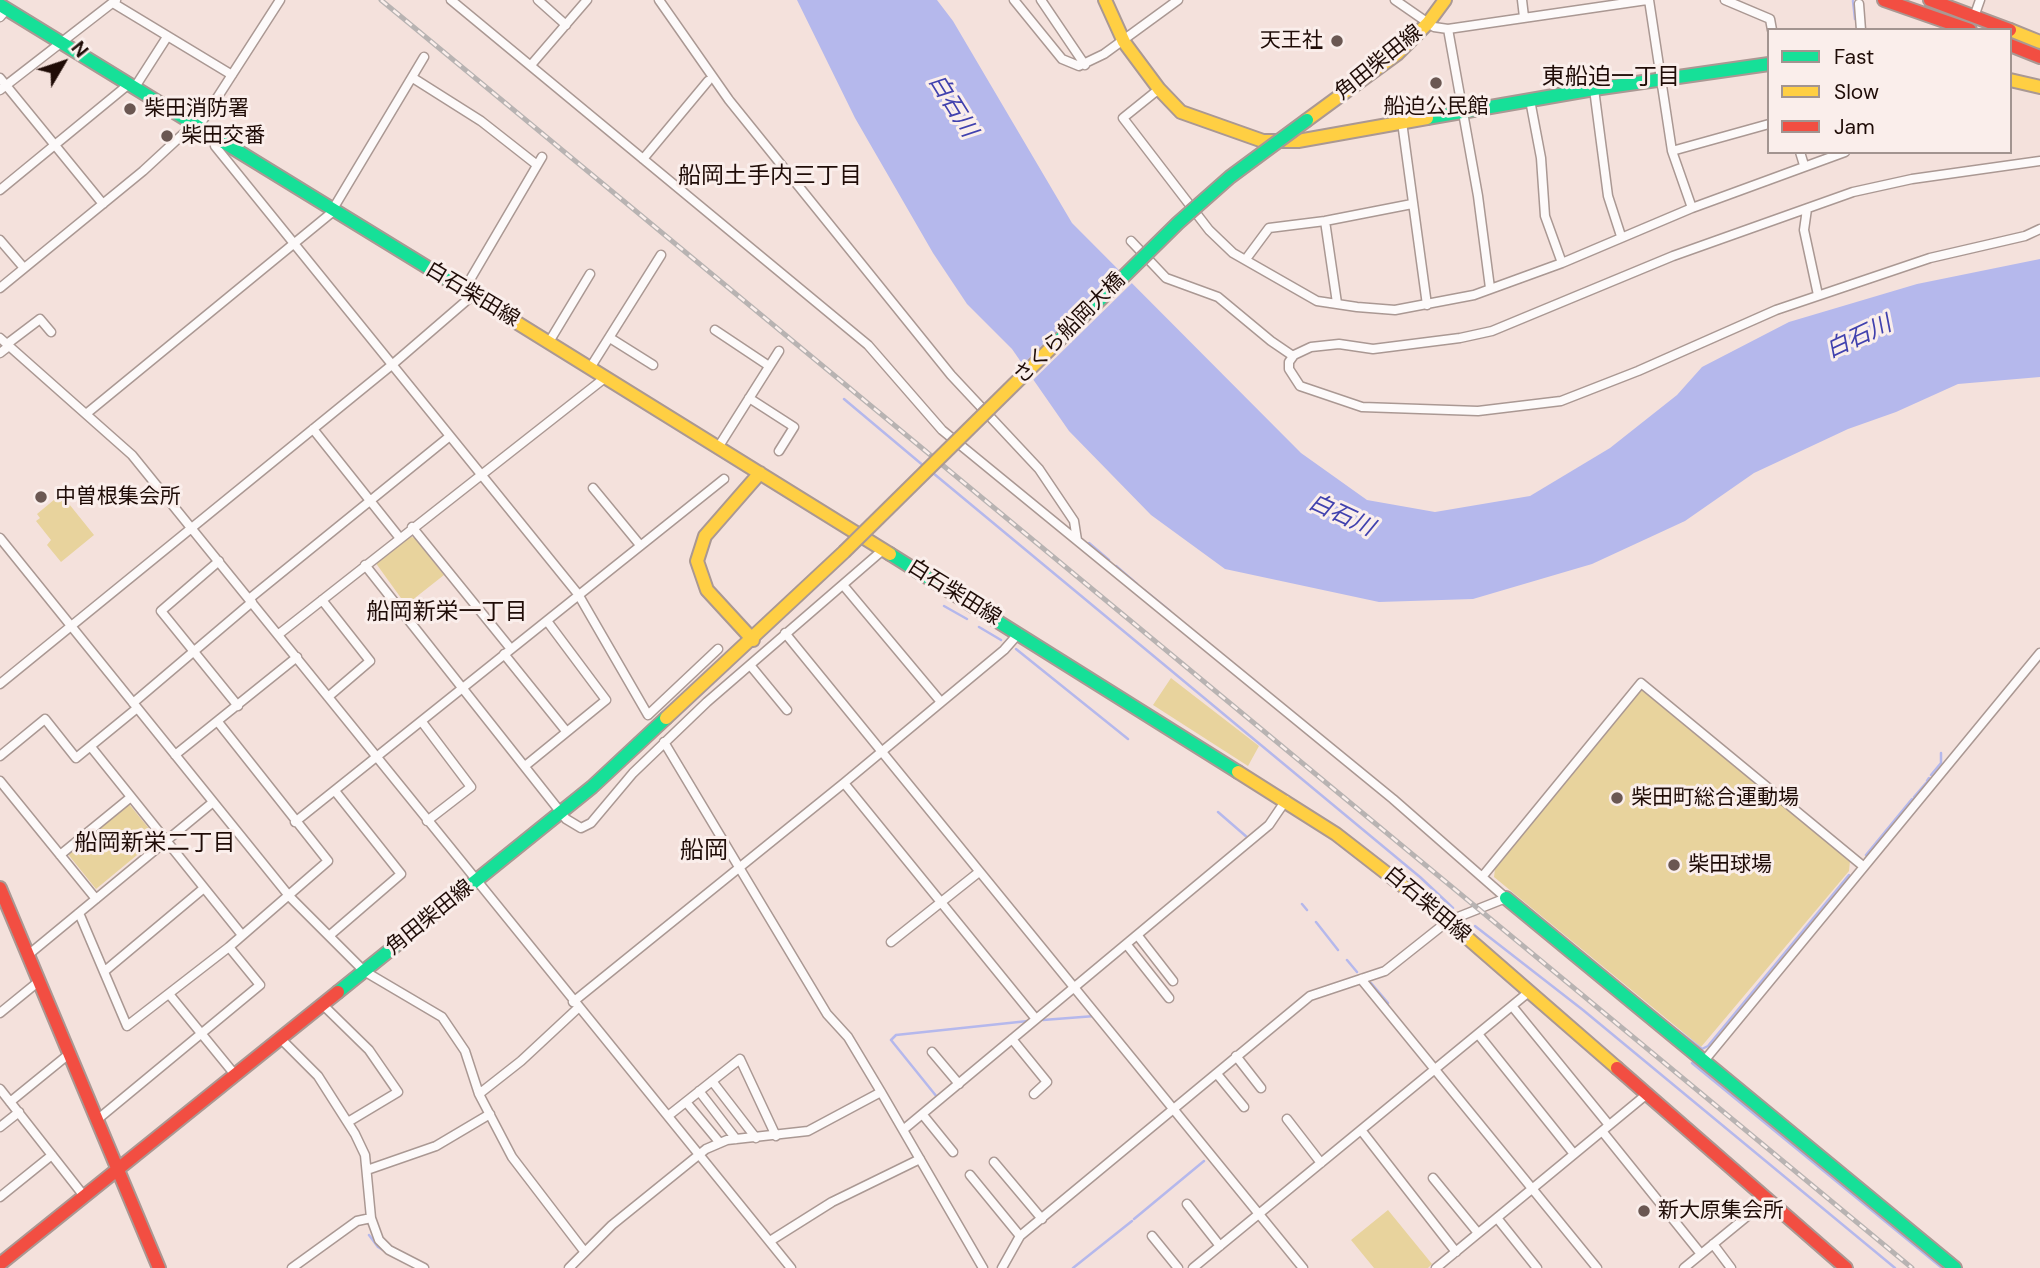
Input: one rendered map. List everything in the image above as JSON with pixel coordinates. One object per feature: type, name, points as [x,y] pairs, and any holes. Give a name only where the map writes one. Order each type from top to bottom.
[{"type":"main road","points":[[1105,0],[1124,41],[1159,89],[1181,112],[1262,141],[1298,141],[1594,89],[1767,64]]},
{"type":"main road","name":"角田柴田線","points":[[1307,120],[1387,62],[1428,23],[1445,0]]},
{"type":"main road","points":[[1884,0],[1964,28]]},
{"type":"main road","points":[[1930,0],[2005,28]]},
{"type":"main road","name":"白石柴田線","points":[[2,10],[62,42],[214,135],[1286,800],[1382,867],[1448,921],[1846,1268]]},
{"type":"main road","points":[[2012,31],[2040,42]]},
{"type":"main road","points":[[2012,46],[2040,57]]},
{"type":"main road","points":[[2012,80],[2040,87]]},
{"type":"main road","name":"さくら船岡大橋","points":[[844,552],[1178,223],[1230,177],[1307,120]]},
{"type":"main road","points":[[753,640],[707,590],[697,561],[705,536],[760,473]]},
{"type":"main road","name":"角田柴田線","points":[[0,1264],[561,812],[753,640],[844,552]]},
{"type":"main road","points":[[2,897],[159,1268]]},
{"type":"main road","points":[[1506,898],[1955,1268]]},
{"type":"street","points":[[0,288],[197,125],[280,0]]},
{"type":"street","points":[[452,0],[868,345],[942,430],[1229,668],[1393,799],[1506,898],[1448,921],[1404,960],[1385,971],[1310,996],[1020,1236],[1002,1268]]},
{"type":"street","points":[[538,0],[566,24]]},
{"type":"street","points":[[531,65],[587,0]]},
{"type":"street","points":[[659,0],[729,100],[949,373],[1039,469],[1074,522],[1077,540]]},
{"type":"street","points":[[1014,0],[1062,59],[1074,65],[1085,65],[1124,41],[1174,1]]},
{"type":"street","points":[[1041,0],[1085,65]]},
{"type":"street","points":[[1395,0],[1428,23],[1448,29],[1648,0],[1664,80],[1672,151],[1692,208]]},
{"type":"street","points":[[1522,0],[1524,17]]},
{"type":"street","points":[[1725,0],[1769,19],[1771,28]]},
{"type":"street","points":[[1971,28],[1980,0]]},
{"type":"street","points":[[103,204],[2,84],[115,1],[166,37],[232,75]]},
{"type":"street","points":[[1859,4],[1861,28]]},
{"type":"street","points":[[1448,29],[1490,288]]},
{"type":"street","points":[[0,190],[132,85],[166,37]]},
{"type":"street","points":[[86,414],[333,210],[424,58]]},
{"type":"street","points":[[0,684],[393,364],[468,293],[539,161],[413,78]]},
{"type":"street","points":[[643,159],[708,81]]},
{"type":"street","points":[[1159,89],[1123,118],[1209,230],[1233,253],[1317,301],[1395,310],[1474,295],[1562,263],[1692,208],[1839,154]]},
{"type":"street","points":[[1594,89],[1608,196],[1621,236]]},
{"type":"street","points":[[1530,100],[1541,158],[1545,216],[1562,263]]},
{"type":"street","points":[[1402,122],[1427,304]]},
{"type":"street","points":[[1672,151],[1767,125]]},
{"type":"street","points":[[214,135],[215,146],[579,594],[648,715],[718,649]]},
{"type":"street","points":[[1801,154],[1804,165]]},
{"type":"street","points":[[2040,162],[1912,180],[1853,192],[1674,256],[1492,331],[1460,338],[1373,349],[1325,345],[1301,350],[1289,362],[1289,369],[1300,386],[1362,407],[1429,411],[1519,408],[1562,401],[1818,295],[1930,258],[2025,236],[2040,229]]},
{"type":"street","points":[[1247,259],[1269,228],[1325,222],[1412,204]]},
{"type":"street","points":[[1807,209],[1804,230],[1818,295]]},
{"type":"street","points":[[1325,222],[1337,303]]},
{"type":"street","points":[[0,240],[24,268]]},
{"type":"street","points":[[1131,241],[1166,278],[1218,297],[1270,341],[1293,356]]},
{"type":"street","points":[[590,368],[661,254]]},
{"type":"street","points":[[549,342],[590,274]]},
{"type":"street","points":[[0,353],[40,319],[51,332]]},
{"type":"street","points":[[715,330],[769,366]]},
{"type":"street","points":[[0,338],[132,455],[791,1268]]},
{"type":"street","points":[[610,338],[653,365]]},
{"type":"street","points":[[719,446],[779,351]]},
{"type":"street","points":[[279,634],[606,377]]},
{"type":"street","points":[[749,398],[794,427],[779,451]]},
{"type":"street","points":[[313,429],[400,537]]},
{"type":"street","points":[[0,756],[45,719],[76,758],[194,649],[450,436]]},
{"type":"street","points":[[295,822],[724,479]]},
{"type":"street","points":[[593,488],[640,545]]},
{"type":"street","points":[[412,527],[566,732]]},
{"type":"street","points":[[0,538],[290,897],[364,971],[442,1017],[465,1051],[480,1094],[512,1157],[584,1251]]},
{"type":"street","points":[[365,565],[561,812],[572,825],[586,827],[664,742],[785,633],[884,549]]},
{"type":"street","points":[[219,561],[160,611],[194,649],[238,706]]},
{"type":"street","points":[[843,585],[941,702]]},
{"type":"street","points":[[322,600],[370,660],[328,697]]},
{"type":"street","points":[[525,766],[606,700],[547,621]]},
{"type":"street","points":[[785,633],[1303,1268]]},
{"type":"street","points":[[480,1094],[521,1061],[576,1005],[1004,650],[1019,633]]},
{"type":"street","points":[[1704,1061],[2040,653]]},
{"type":"street","points":[[175,755],[297,657]]},
{"type":"street","points":[[750,665],[787,710]]},
{"type":"street","points":[[1482,877],[1640,683],[1863,866]]},
{"type":"street","points":[[79,913],[106,970],[127,1026],[290,897],[328,861],[218,722]]},
{"type":"street","points":[[422,722],[471,788],[427,821]]},
{"type":"street","points":[[664,742],[827,1014],[848,1037],[983,1268]]},
{"type":"street","points":[[90,747],[242,935]]},
{"type":"street","points":[[0,781],[96,899]]},
{"type":"street","points":[[844,783],[944,902],[1036,1019]]},
{"type":"street","points":[[329,936],[401,874],[335,792]]},
{"type":"street","points":[[60,855],[131,797]]},
{"type":"street","points":[[903,1130],[1269,825],[1286,800]]},
{"type":"street","points":[[27,955],[212,803]]},
{"type":"street","points":[[891,942],[979,872]]},
{"type":"street","points":[[106,970],[204,888]]},
{"type":"street","points":[[1138,936],[1173,981]]},
{"type":"street","points":[[1127,946],[1169,998]]},
{"type":"street","points":[[98,1119],[260,985],[229,947]]},
{"type":"street","points":[[1361,979],[1597,1268]]},
{"type":"street","points":[[0,999],[3,1010],[38,982]]},
{"type":"street","points":[[1193,1268],[1530,991]]},
{"type":"street","points":[[169,994],[236,1076]]},
{"type":"street","points":[[323,1005],[369,1050],[398,1092],[348,1122]]},
{"type":"street","points":[[1512,1006],[1701,1254]]},
{"type":"street","points":[[1478,1034],[1574,1154]]},
{"type":"street","points":[[281,1039],[318,1076],[348,1122],[365,1156],[371,1217],[379,1240],[388,1250],[424,1268]]},
{"type":"street","points":[[1012,1039],[1047,1082],[1034,1094]]},
{"type":"street","points":[[932,1052],[959,1084]]},
{"type":"street","points":[[10,1102],[69,1054]]},
{"type":"street","points":[[1236,1056],[1261,1088]]},
{"type":"street","points":[[668,1116],[740,1059],[776,1136]]},
{"type":"street","points":[[1217,1074],[1244,1107]]},
{"type":"street","points":[[712,1081],[756,1138]]},
{"type":"street","points":[[0,1089],[85,1196]]},
{"type":"street","points":[[699,1091],[736,1139]]},
{"type":"street","points":[[569,1268],[584,1251],[700,1154],[720,1143],[736,1139],[808,1131],[881,1092]]},
{"type":"street","points":[[1436,1268],[1647,1094]]},
{"type":"street","points":[[686,1102],[720,1143]]},
{"type":"street","points":[[0,1127],[19,1112]]},
{"type":"street","points":[[367,1170],[436,1146],[490,1114]]},
{"type":"street","points":[[923,1115],[953,1152]]},
{"type":"street","points":[[1287,1119],[1321,1163]]},
{"type":"street","points":[[1360,1130],[1456,1252]]},
{"type":"street","points":[[0,1197],[52,1155]]},
{"type":"street","points":[[770,1241],[832,1202],[920,1159]]},
{"type":"street","points":[[994,1162],[1042,1219]]},
{"type":"street","points":[[970,1175],[1020,1236]]},
{"type":"street","points":[[1433,1178],[1478,1233]]},
{"type":"street","points":[[1684,1268],[1767,1200]]},
{"type":"street","points":[[1187,1205],[1220,1245]]},
{"type":"street","points":[[292,1268],[357,1221],[371,1217]]},
{"type":"street","points":[[1497,1218],[1537,1268]]},
{"type":"street","points":[[1152,1236],[1178,1268]]},
{"type":"street","points":[[1713,1244],[1731,1268]]},
{"type":"shaded area","points":[[61,494],[94,535],[61,562],[47,545],[51,540],[36,521],[40,518],[37,514]]},
{"type":"shaded area","points":[[408,536],[415,538],[444,575],[406,605],[375,562]]},
{"type":"shaded area","points":[[1171,678],[1259,746],[1248,766],[1153,705]]},
{"type":"shaded area","name":"柴田球場","points":[[1642,688],[1850,861],[1849,871],[1701,1047],[1494,877],[1495,869]]},
{"type":"shaded area","points":[[129,804],[155,836],[154,841],[96,889],[67,853]]},
{"type":"shaded area","points":[[1388,1210],[1432,1264],[1428,1268],[1374,1268],[1351,1240]]},
{"type":"water","name":"白石川","points":[[797,0],[937,0],[953,21],[1072,223],[1301,453],[1367,500],[1435,512],[1530,496],[1610,448],[1677,395],[1702,367],[1789,322],[1917,284],[2040,259],[2040,377],[1958,384],[1896,412],[1848,429],[1754,473],[1685,521],[1592,564],[1473,599],[1379,602],[1225,569],[1151,515],[1069,431],[1012,349],[967,304],[933,253],[855,118]]},
{"type":"pier","points":[[1121,268],[1134,281],[1031,382],[1020,367]]},
{"type":"waterway","points":[[1853,1],[1855,19]]},
{"type":"waterway","points":[[844,399],[925,467]]},
{"type":"waterway","points":[[933,473],[1420,877],[1453,908]]},
{"type":"waterway","points":[[1089,543],[1109,560]]},
{"type":"waterway","points":[[1116,566],[1137,584]]},
{"type":"waterway","points":[[1144,590],[1170,611]]},
{"type":"waterway","points":[[944,606],[967,619]]},
{"type":"waterway","points":[[979,627],[1001,640]]},
{"type":"waterway","points":[[1016,649],[1128,739]]},
{"type":"waterway","points":[[1931,775],[1941,763],[1941,753]]},
{"type":"waterway","points":[[1914,797],[1926,783]]},
{"type":"waterway","points":[[1866,855],[1912,799]]},
{"type":"waterway","points":[[1218,812],[1248,838]]},
{"type":"waterway","points":[[1656,1014],[1702,1049],[1708,1046],[1849,875]]},
{"type":"waterway","points":[[1302,904],[1307,910]]},
{"type":"waterway","points":[[1316,922],[1338,950]]},
{"type":"waterway","points":[[1475,926],[1583,1010],[1895,1268]]},
{"type":"waterway","points":[[1347,960],[1357,972]]},
{"type":"waterway","points":[[1371,983],[1388,1003]]},
{"type":"waterway","points":[[1043,1020],[1095,1016]]},
{"type":"waterway","points":[[937,1097],[891,1040],[896,1035],[1028,1021]]},
{"type":"waterway","points":[[1692,1063],[1942,1268]]},
{"type":"waterway","points":[[1134,1219],[1204,1161]]},
{"type":"waterway","points":[[1073,1268],[1132,1221]]},
{"type":"waterway","points":[[369,1235],[378,1247],[398,1259]]},
{"type":"railway","points":[[381,0],[1912,1268]]},
{"type":"traffic: fast","points":[[0,5],[461,288]]},
{"type":"traffic: fast","points":[[1427,118],[1594,89],[1767,64]]},
{"type":"traffic: fast","points":[[1057,342],[1178,223],[1230,177],[1307,120]]},
{"type":"traffic: fast","points":[[890,554],[1238,772]]},
{"type":"traffic: fast","points":[[338,992],[592,787],[666,718]]},
{"type":"traffic: fast","points":[[1506,898],[1955,1268]]},
{"type":"traffic: slow","points":[[1105,0],[1124,42],[1159,89],[1181,112],[1263,141],[1298,141],[1427,118]]},
{"type":"traffic: slow","points":[[1307,120],[1397,54],[1428,23],[1445,0]]},
{"type":"traffic: slow","points":[[2012,31],[2040,42]]},
{"type":"traffic: slow","points":[[2012,80],[2040,87]]},
{"type":"traffic: slow","points":[[461,288],[890,554]]},
{"type":"traffic: slow","points":[[844,552],[1057,342]]},
{"type":"traffic: slow","points":[[753,640],[707,590],[697,561],[705,536],[760,473]]},
{"type":"traffic: slow","points":[[666,718],[844,552]]},
{"type":"traffic: slow","points":[[1238,772],[1336,834],[1448,921],[1617,1068]]},
{"type":"traffic: jam","points":[[1884,0],[1964,28]]},
{"type":"traffic: jam","points":[[1930,0],[2005,28]]},
{"type":"traffic: jam","points":[[2012,46],[2040,57]]},
{"type":"traffic: jam","points":[[0,888],[159,1268]]},
{"type":"traffic: jam","points":[[0,1264],[338,992]]},
{"type":"traffic: jam","points":[[1617,1068],[1846,1268]]},
{"type":"place","name":"天王社","points":[[1337,41]]},
{"type":"place","name":"船迫公民館","points":[[1436,83]]},
{"type":"place","name":"柴田消防署","points":[[130,109]]},
{"type":"place","name":"柴田交番","points":[[167,136]]},
{"type":"place","name":"中曽根集会所","points":[[41,497]]},
{"type":"place","name":"柴田町総合運動場","points":[[1617,798]]},
{"type":"place","name":"柴田球場","points":[[1674,865]]},
{"type":"place","name":"新大原集会所","points":[[1644,1211]]},
{"type":"district","name":"東船迫一丁目","points":[[1611,78]]},
{"type":"district","name":"船岡土手内三丁目","points":[[770,177]]},
{"type":"district","name":"船岡新栄一丁目","points":[[447,613]]},
{"type":"district","name":"船岡新栄二丁目","points":[[155,844]]},
{"type":"district","name":"船岡","points":[[704,852]]}]
